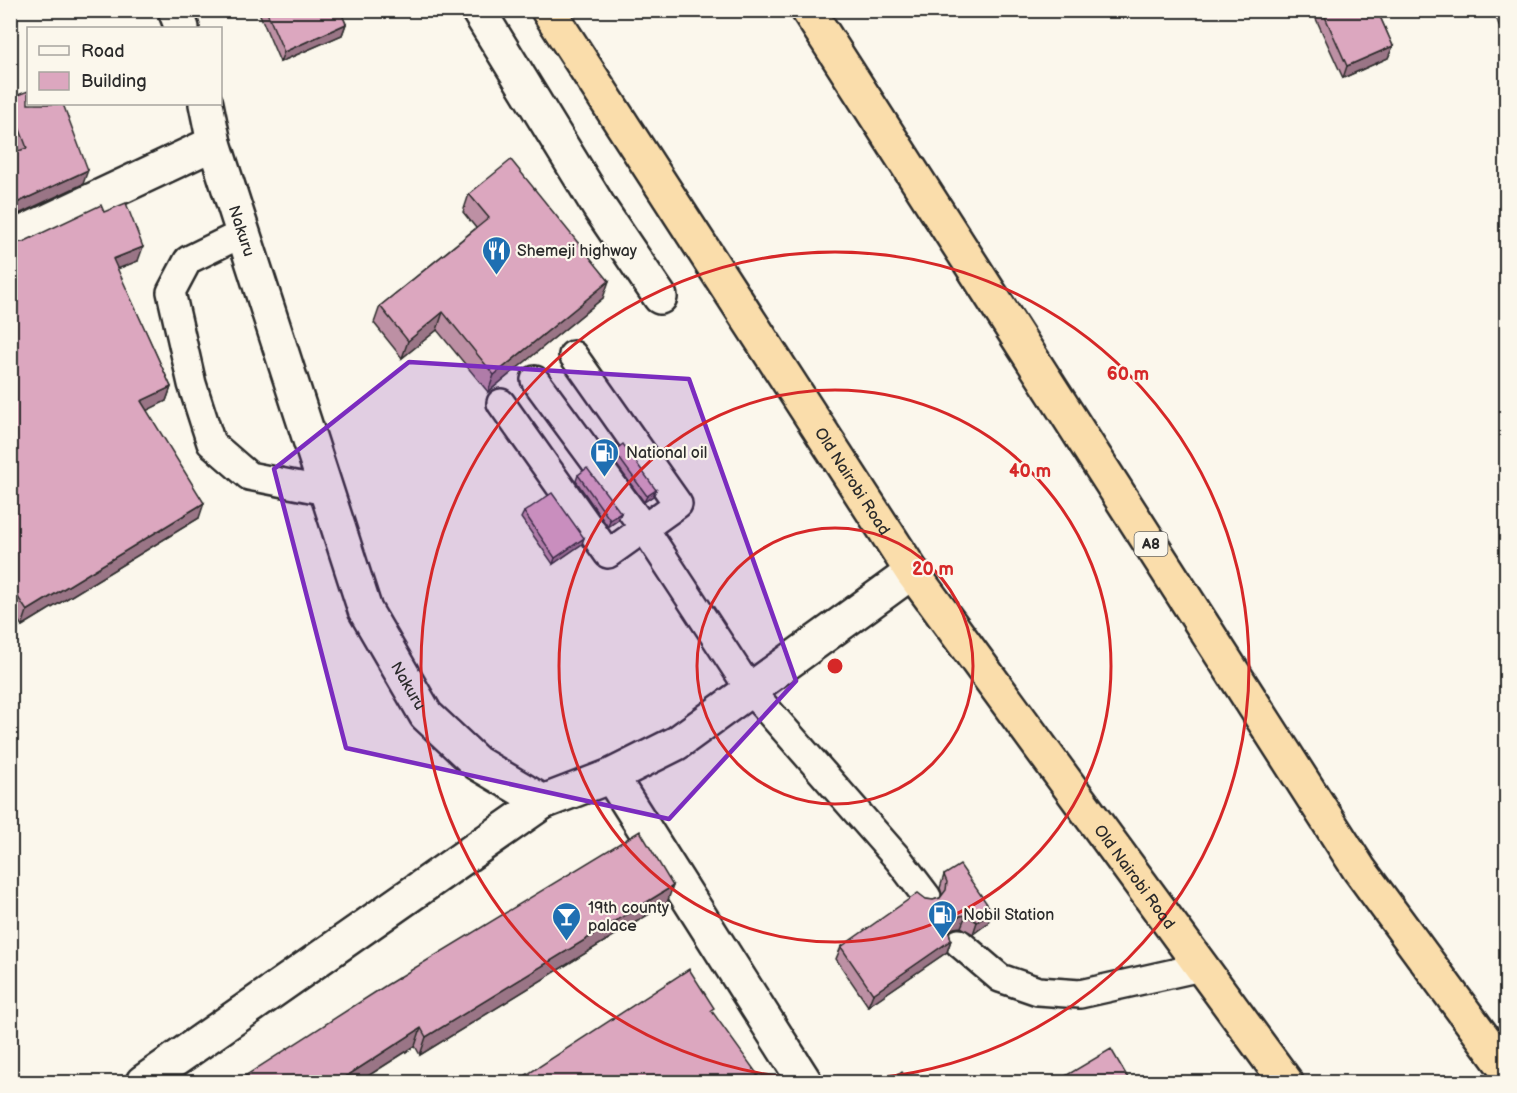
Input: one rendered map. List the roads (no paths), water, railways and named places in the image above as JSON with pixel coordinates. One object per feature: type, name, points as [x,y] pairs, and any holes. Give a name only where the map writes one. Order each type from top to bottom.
[{"type":"highway","name":"Old Nairobi Road","points":[[548,10],[912,572],[1286,1083]]},
{"type":"highway","name":"A8","points":[[808,10],[1359,869],[1506,1069]]},
{"type":"street","points":[[175,10],[182,27]]},
{"type":"street","points":[[478,10],[599,207],[660,297]]},
{"type":"street","name":"Nakuru","points":[[206,105],[214,143],[365,610],[426,715],[477,763],[543,802]]},
{"type":"street","points":[[10,239],[214,143]]},
{"type":"street","points":[[143,1083],[543,802],[611,776],[677,743],[912,572]]},
{"type":"street","points":[[611,776],[805,1083]]},
{"type":"lane","points":[[243,233],[188,260],[171,292],[192,384],[212,442],[249,476],[326,491]]},
{"type":"lane","points":[[501,403],[608,554],[678,504],[573,355]]},
{"type":"lane","points":[[535,380],[644,528],[750,690],[899,860],[927,897]]},
{"type":"lane","points":[[959,943],[1000,978],[1038,991],[1080,994],[1201,968]]},
{"type":"railway","points":[[1496,10],[1506,35]]},
{"type":"place","name":"Shemeji highway","points":[[496,276]]},
{"type":"place","name":"National oil","points":[[605,478]]},
{"type":"place","name":"Nobil Station","points":[[942,940]]},
{"type":"place","name":"19th county palace","points":[[567,942]]}]
